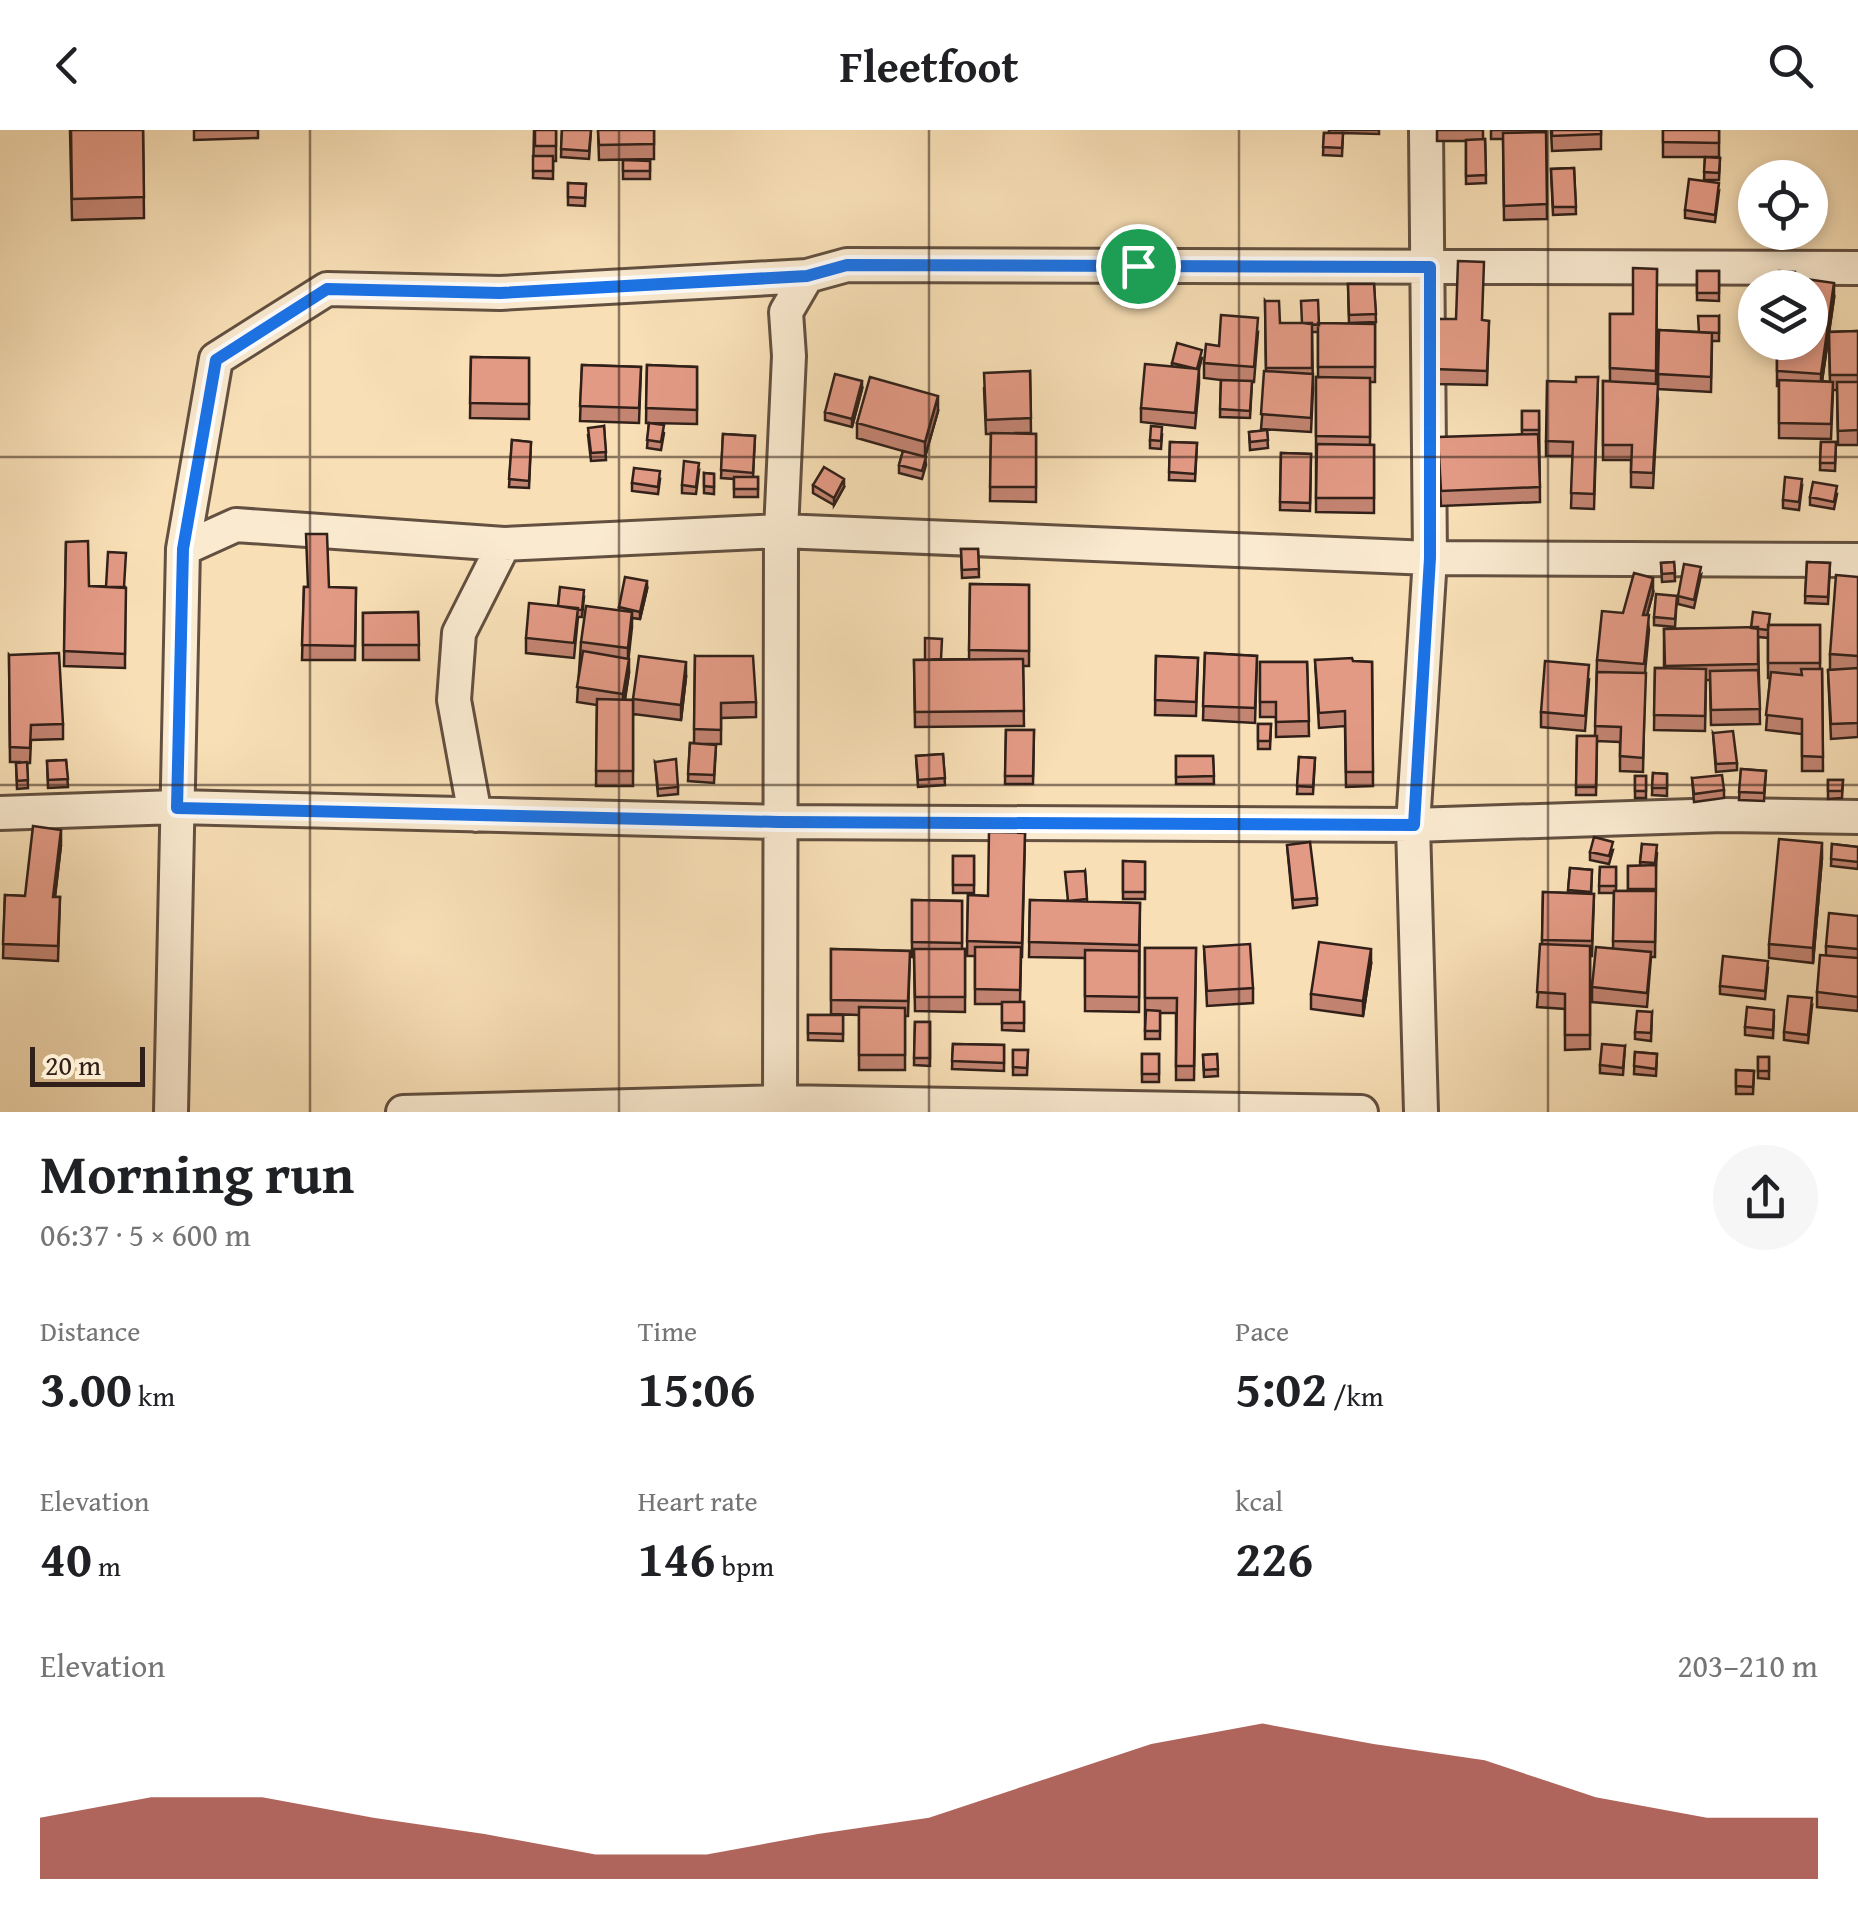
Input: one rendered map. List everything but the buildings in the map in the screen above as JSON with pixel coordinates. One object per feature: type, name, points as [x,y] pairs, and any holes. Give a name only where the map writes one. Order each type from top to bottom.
[{"type":"street","points":[[1420,1112],[1414,825],[1430,558],[1426,130]]},
{"type":"street","points":[[171,1112],[183,549],[216,360],[327,289],[500,293],[807,276],[847,265],[1858,268]]},
{"type":"street","points":[[780,1107],[780,531],[788,356],[786,312],[807,276]]},
{"type":"street","points":[[183,549],[236,525],[504,544],[780,531],[1430,558],[1858,560]]},
{"type":"street","points":[[475,815],[454,700],[459,633],[504,544]]},
{"type":"street","points":[[0,813],[177,808],[779,822],[1414,825],[1724,816],[1858,817]]},
{"type":"street","points":[[403,1112],[780,1107],[1360,1112]]},
{"type":"route","points":[[847,265],[1138,266],[1430,267],[1430,558],[1414,825],[779,822],[177,808],[183,549],[216,360],[327,289],[500,293],[807,276],[847,265]]}]
